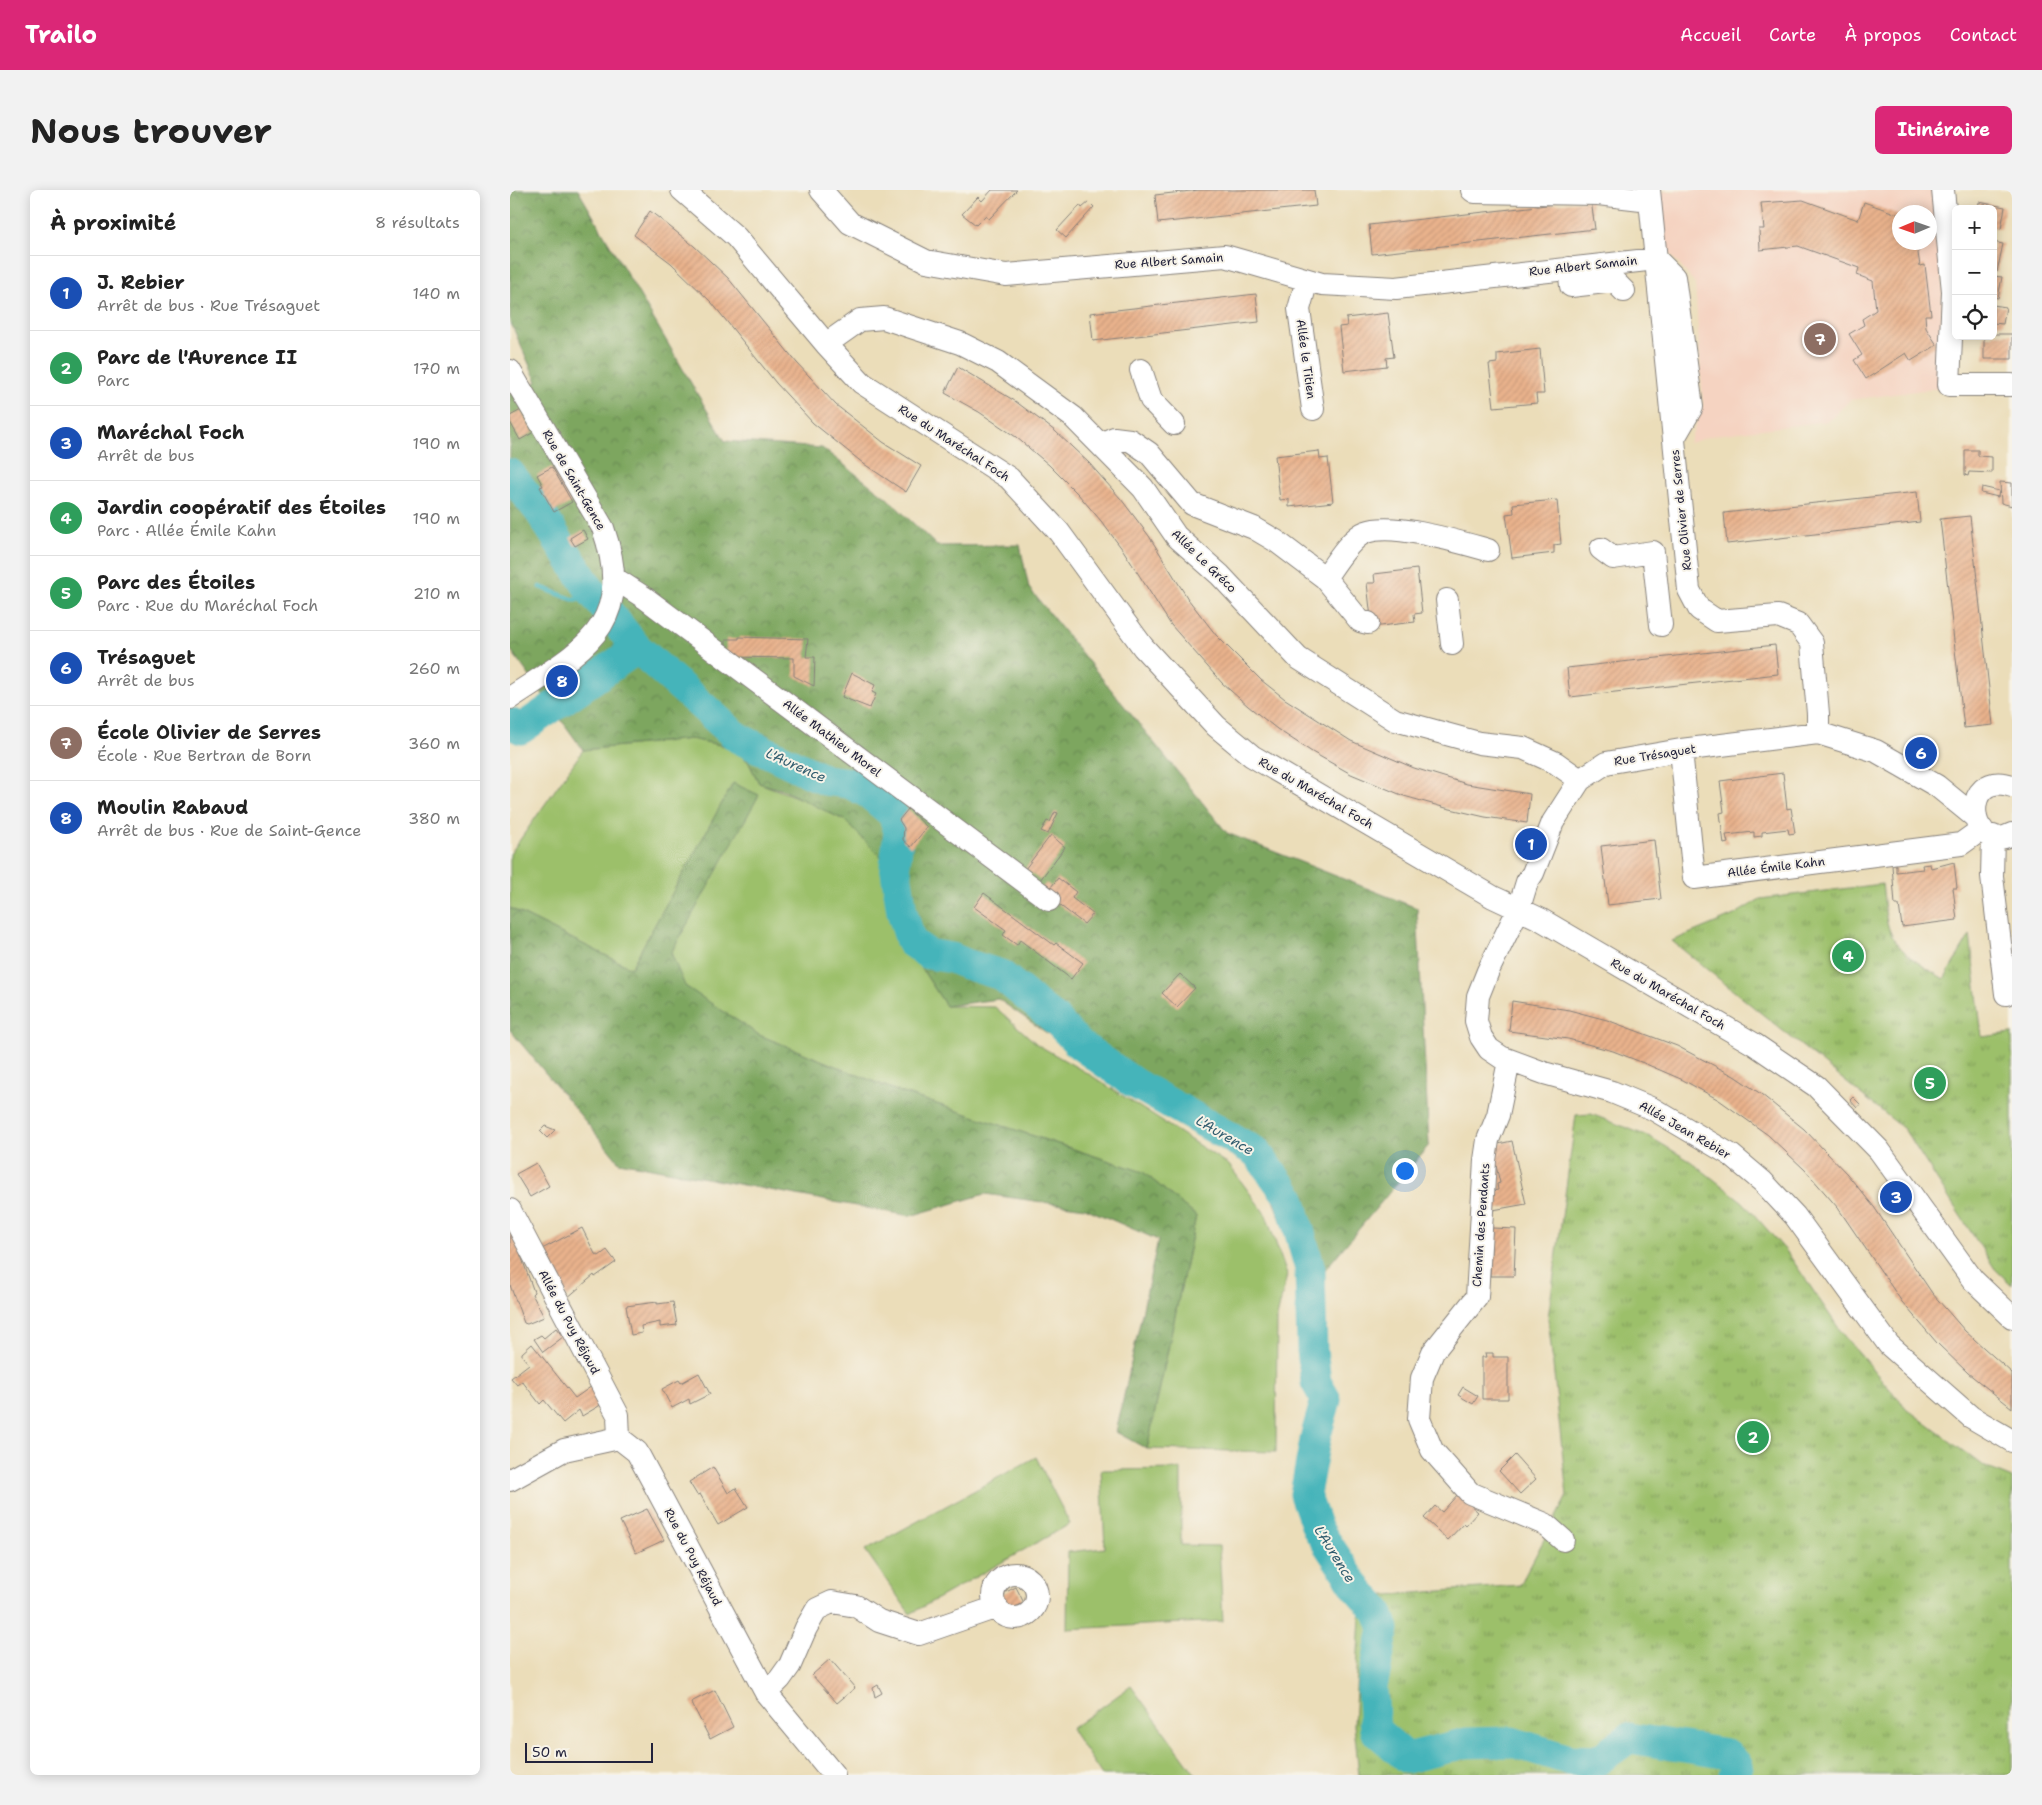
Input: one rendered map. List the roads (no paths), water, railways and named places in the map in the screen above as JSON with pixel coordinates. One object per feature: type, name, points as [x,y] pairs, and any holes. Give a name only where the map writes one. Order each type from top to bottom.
[{"type":"street","name":"Rue du Maréchal Foch","points":[[682,190],[736,238],[826,344],[862,383],[1009,478],[1059,532],[1143,647],[1216,726],[1252,756],[1493,897],[1519,908],[1754,1044],[1816,1086],[1879,1150],[1973,1280],[2012,1318]]},
{"type":"street","name":"Rue Albert Samain","points":[[821,190],[850,223],[926,261],[1006,275],[1225,256],[1322,284],[1396,288],[1656,259]]},
{"type":"street","points":[[1472,190],[1475,192],[1649,195]]},
{"type":"street","points":[[1943,190],[1953,291],[1949,385],[2012,385]]},
{"type":"street","name":"Rue Olivier de Serres","points":[[1649,195],[1689,590],[1699,609],[1717,622],[1778,616],[1798,624],[1812,643],[1818,733]]},
{"type":"street","points":[[1569,268],[1571,286],[1614,281],[1624,291]]},
{"type":"street","name":"Allée le Titien","points":[[1307,280],[1299,309],[1313,409]]},
{"type":"street","name":"Allée Le Gréco","points":[[826,344],[860,320],[884,318],[960,343],[998,362],[1073,416],[1143,488],[1176,536],[1220,575],[1298,658],[1395,720],[1479,743],[1523,748],[1556,763],[1580,780]]},
{"type":"street","points":[[1141,370],[1151,400],[1174,424]]},
{"type":"street","name":"Rue de Saint-Gence","points":[[510,371],[603,528],[611,550],[613,588],[608,614],[590,641],[572,656],[510,698]]},
{"type":"street","points":[[1100,444],[1114,438],[1130,440],[1149,453],[1192,504],[1254,528],[1276,541],[1325,578],[1360,621],[1368,623]]},
{"type":"street","points":[[1325,578],[1352,543],[1365,532],[1380,530],[1413,531],[1488,550]]},
{"type":"street","points":[[1601,549],[1613,558],[1653,552],[1661,625]]},
{"type":"street","points":[[1655,576],[1687,571]]},
{"type":"street","name":"Allée Mathieu Morel","points":[[613,588],[645,598],[1049,900]]},
{"type":"street","points":[[1447,600],[1452,644]]},
{"type":"street","points":[[1818,733],[1876,751],[1937,786],[1990,829],[2012,852]]},
{"type":"street","name":"Rue Trésaguet","points":[[1519,908],[1527,882],[1533,873],[1553,822],[1580,780],[1606,763],[1681,750],[1818,733]]},
{"type":"street","name":"Allée Émile Kahn","points":[[1681,750],[1694,878],[1961,844],[1990,829]]},
{"type":"street","points":[[1937,786],[2001,782]]},
{"type":"street","points":[[2001,782],[1975,804],[1990,829],[1992,876],[2006,994]]},
{"type":"street","name":"Allée Jean Rebier","points":[[1519,908],[1478,996],[1476,1021],[1481,1037],[1489,1049],[1509,1061],[1612,1092],[1653,1108],[1731,1155],[1763,1182],[1795,1216],[1889,1345],[1971,1417],[2012,1441]]},
{"type":"street","name":"Chemin des Pendants","points":[[1509,1061],[1498,1115],[1488,1140],[1485,1160],[1476,1296],[1433,1352],[1422,1378],[1419,1419],[1432,1450],[1470,1493],[1544,1524],[1563,1540]]},
{"type":"street","name":"Allée du Puy Réjaud","points":[[510,1210],[618,1415],[618,1438]]},
{"type":"street","points":[[510,1480],[564,1450],[618,1438]]},
{"type":"street","name":"Rue du Puy Réjaud","points":[[618,1438],[637,1452],[766,1693],[834,1775]]},
{"type":"street","points":[[766,1693],[780,1679],[790,1665],[806,1628],[817,1609],[832,1602],[856,1606],[879,1621],[919,1634],[996,1607]]},
{"type":"waterway","name":"L'Aurence","points":[[510,474],[540,512],[588,587],[636,647],[738,738],[825,780],[849,783],[868,793],[893,814],[899,831],[895,865],[902,912],[911,942],[928,954],[952,958],[1001,975],[1057,1021],[1080,1045],[1134,1083],[1256,1152],[1290,1198],[1310,1269],[1312,1350],[1316,1382],[1326,1400],[1316,1435],[1305,1494],[1317,1528],[1356,1587],[1378,1612],[1384,1629],[1372,1687],[1375,1730],[1407,1758],[1466,1743],[1512,1742],[1570,1760],[1597,1761],[1629,1738],[1727,1754],[1738,1766],[1734,1775]]},
{"type":"waterway","points":[[540,587],[572,599],[598,600]]},
{"type":"waterway","points":[[510,723],[521,729],[628,655],[636,647]]},
{"type":"place","name":"École Olivier de Serres","points":[[1820,339]]},
{"type":"place","name":"Moulin Rabaud","points":[[562,681]]},
{"type":"place","name":"Trésaguet","points":[[1921,753]]},
{"type":"place","name":"J. Rebier","points":[[1531,844]]},
{"type":"place","name":"Jardin coopératif des Étoiles","points":[[1848,956]]},
{"type":"place","name":"Parc des Étoiles","points":[[1930,1083]]},
{"type":"place","name":"Maréchal Foch","points":[[1896,1197]]},
{"type":"place","name":"Parc de l'Aurence II","points":[[1753,1437]]}]
